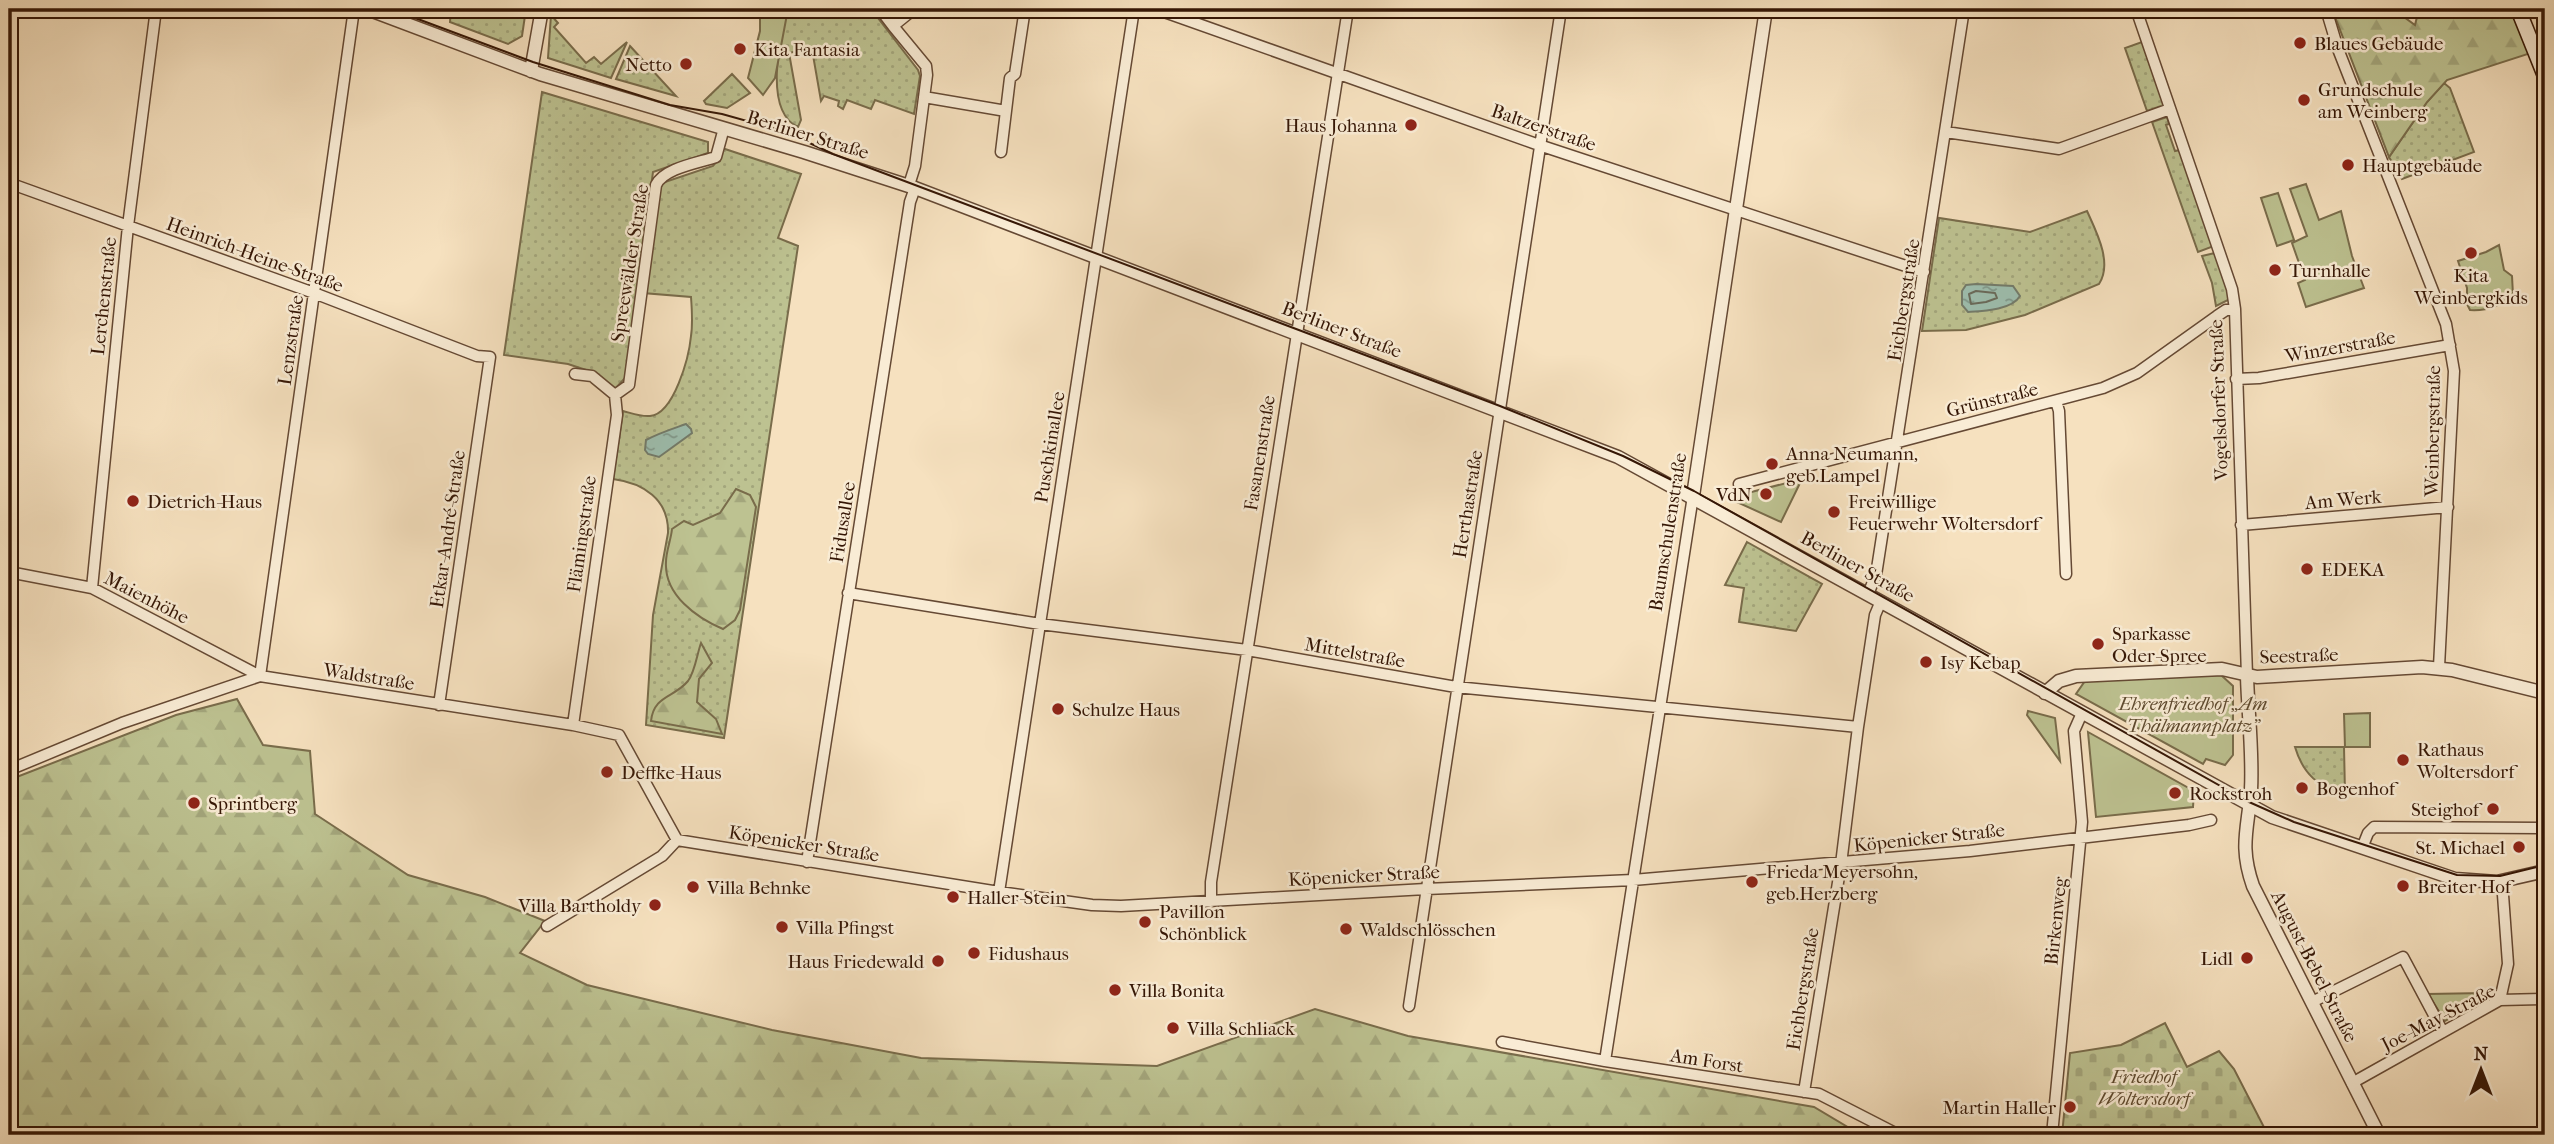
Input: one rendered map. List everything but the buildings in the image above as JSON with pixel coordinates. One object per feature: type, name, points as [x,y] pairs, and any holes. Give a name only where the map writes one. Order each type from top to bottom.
[{"type":"main road","points":[[2518,9],[2545,76]]},
{"type":"street","name":"Lerchenstraße","points":[[92,587],[128,226],[156,9]]},
{"type":"street","name":"Lenzstraße","points":[[260,676],[354,9]]},
{"type":"street","name":"Berliner Straße","points":[[368,9],[531,71],[912,187],[1618,457],[1881,601],[2050,689],[2082,713],[2249,807],[2293,825],[2455,879],[2502,881],[2545,871]]},
{"type":"street","points":[[531,71],[542,9]]},
{"type":"street","name":"Fidusallee","points":[[807,862],[910,202],[927,75],[926,66],[880,9]]},
{"type":"street","points":[[893,26],[914,9]]},
{"type":"street","points":[[1001,152],[1010,78],[1015,74],[1024,15],[1021,9]]},
{"type":"street","name":"Puschkinallee","points":[[999,892],[1134,9]]},
{"type":"street","name":"Baltzerstraße","points":[[1156,9],[1539,145],[1924,272]]},
{"type":"street","name":"Fasanenstraße","points":[[1211,902],[1210,882],[1348,9]]},
{"type":"street","name":"Herthastraße","points":[[1409,1006],[1561,9]]},
{"type":"street","name":"Baumschulenstraße","points":[[1605,1061],[1766,9]]},
{"type":"street","name":"Eichbergstraße","points":[[1868,594],[1876,575],[1898,441],[1964,9]]},
{"type":"street","name":"Vogelsdorfer Straße","points":[[2136,9],[2225,267],[2235,309],[2251,785],[2249,807]]},
{"type":"street","name":"Weinbergstraße","points":[[2326,9],[2338,49],[2446,324],[2454,370],[2439,667]]},
{"type":"street","points":[[924,97],[1006,111]]},
{"type":"street","points":[[1946,132],[2059,149],[2170,109]]},
{"type":"street","name":"Spreewälder Straße","points":[[615,396],[629,385],[659,177],[716,157],[724,128]]},
{"type":"street","name":"Heinrich-Heine-Straße","points":[[9,183],[314,293],[477,356],[489,357]]},
{"type":"street","name":"Grünstraße","points":[[1739,484],[2103,388],[2137,373],[2226,310],[2235,309]]},
{"type":"street","name":"Winzerstraße","points":[[2236,379],[2259,378],[2449,345]]},
{"type":"street","name":"Etkar-André-Straße","points":[[439,705],[489,357]]},
{"type":"street","points":[[575,374],[592,376],[615,396]]},
{"type":"street","name":"Flämingstraße","points":[[573,725],[617,415],[615,396]]},
{"type":"street","points":[[2056,401],[2059,411],[2066,574]]},
{"type":"street","name":"Am Werk","points":[[2241,525],[2448,507]]},
{"type":"street","name":"Maienhöhe","points":[[9,572],[92,587],[260,676]]},
{"type":"street","name":"Mittelstraße","points":[[848,593],[1040,624],[1247,650],[1456,687],[1858,727]]},
{"type":"street","name":"Eichbergstraße","points":[[1804,1092],[1842,864],[1858,727],[1876,611],[1881,601]]},
{"type":"street","name":"Seestraße","points":[[2050,689],[2076,676],[2219,669],[2247,676],[2439,667],[2545,693]]},
{"type":"street","name":"Waldstraße","points":[[9,770],[122,723],[260,676],[573,725],[619,735],[677,840]]},
{"type":"street","name":"Birkenweg","points":[[2052,1135],[2081,837],[2074,731],[2082,713]]},
{"type":"street","name":"August-Bebel-Straße","points":[[2249,807],[2245,864],[2253,886],[2379,1135]]},
{"type":"street","name":"Köpenicker Straße","points":[[677,840],[999,892],[1092,905],[1121,906],[1633,880],[1842,864],[2189,825],[2211,820]]},
{"type":"street","points":[[2362,848],[2368,833],[2374,827],[2541,828]]},
{"type":"street","points":[[547,926],[662,856],[677,840]]},
{"type":"street","points":[[2500,1000],[2508,964],[2502,881]]},
{"type":"street","points":[[2312,1003],[2403,957],[2443,1031]]},
{"type":"street","name":"Joe-May-Straße","points":[[2352,1083],[2500,1000],[2545,999]]},
{"type":"street","name":"Am Forst","points":[[1502,1042],[1819,1094],[1899,1135]]},
{"type":"green space","points":[[451,9],[526,9],[522,36],[508,44],[450,22]]},
{"type":"green space","points":[[760,9],[788,9],[775,78],[763,95],[748,78],[760,31]]},
{"type":"green space","points":[[788,9],[871,9],[918,70],[920,76],[914,114],[875,100],[871,109],[847,100],[843,109],[838,106],[839,101],[824,96],[821,101],[813,55],[805,56],[803,50],[789,53],[801,120],[798,127],[787,118],[777,90],[777,72],[778,54]]},
{"type":"green space","points":[[2332,9],[2393,9],[2415,25],[2419,9],[2513,9],[2531,53],[2447,80],[2427,102],[2389,157]]},
{"type":"green space","points":[[551,15],[558,23],[554,27],[586,63],[594,57],[601,64],[627,42],[611,78],[548,58]]},
{"type":"green space","points":[[2142,42],[2164,105],[2147,111],[2125,48]]},
{"type":"green space","points":[[630,46],[676,96],[616,79]]},
{"type":"green space","points":[[732,74],[750,93],[727,108],[706,104],[704,101]]},
{"type":"green space","points":[[2444,83],[2450,88],[2474,152],[2402,179],[2389,157],[2427,102]]},
{"type":"green space","points":[[542,92],[708,142],[708,153],[653,172],[625,378],[615,389],[595,373],[568,364],[504,355]]},
{"type":"green space","points":[[2167,117],[2169,124],[2166,125],[2175,151],[2180,150],[2214,246],[2198,252],[2152,122]]},
{"type":"green space","points":[[722,148],[801,174],[778,238],[798,246],[724,738],[646,725],[653,615],[668,533],[667,521],[659,502],[652,495],[634,484],[613,479],[623,411],[650,416],[659,413],[679,383],[690,345],[691,297],[643,293],[659,184],[713,166]]},
{"type":"green space","points":[[2306,184],[2319,220],[2341,211],[2352,256],[2364,288],[2306,307],[2298,283],[2305,280],[2292,243],[2307,236],[2290,189]]},
{"type":"green space","points":[[2278,193],[2294,240],[2277,246],[2261,198]]},
{"type":"green space","points":[[2087,211],[2104,257],[2103,276],[2099,284],[2025,315],[1966,330],[1922,331],[1939,218],[2030,232]]},
{"type":"green space","points":[[2499,245],[2504,270],[2512,276],[2513,295],[2493,307],[2470,310],[2467,304],[2467,288],[2458,261]]},
{"type":"green space","points":[[2215,253],[2230,299],[2216,306],[2212,283],[2202,256]]},
{"type":"green space","points":[[1802,479],[1781,522],[1728,498]]},
{"type":"green space","points":[[736,489],[750,495],[756,507],[740,610],[735,620],[723,629],[693,612],[676,595],[667,574],[666,558],[672,529],[684,521],[693,525],[720,513]]},
{"type":"green space","points":[[1747,542],[1822,584],[1796,631],[1739,622],[1744,588],[1725,585]]},
{"type":"green space","points":[[701,643],[712,663],[699,679],[697,702],[716,719],[722,734],[651,721],[660,701],[688,681]]},
{"type":"green space","name":"Ehrenfriedhof „Am Thälmannplatz”","points":[[2221,675],[2233,686],[2233,755],[2225,765],[2206,759],[2203,764],[2076,694],[2085,681]]},
{"type":"green space","points":[[237,699],[263,745],[310,751],[315,814],[408,875],[485,897],[545,921],[520,953],[587,985],[772,1030],[921,1058],[1157,1066],[1315,1009],[1408,1036],[1814,1107],[1861,1135],[9,1135],[9,780],[176,715]]},
{"type":"green space","points":[[2028,711],[2055,718],[2060,761],[2027,715]]},
{"type":"green space","points":[[2370,713],[2370,747],[2345,747],[2344,714]]},
{"type":"green space","points":[[2088,732],[2194,791],[2193,807],[2096,817]]},
{"type":"green space","points":[[2295,747],[2344,747],[2345,794],[2327,788],[2313,778],[2298,757]]},
{"type":"green space","points":[[2485,993],[2485,1000],[2476,1005],[2473,999],[2451,1010],[2454,1016],[2445,1021],[2428,994]]},
{"type":"green space","name":"Friedhof Woltersdorf","points":[[2165,1023],[2187,1067],[2219,1051],[2234,1069],[2268,1135],[2062,1135],[2070,1053],[2121,1045]]},
{"type":"water","points":[[1966,285],[2013,286],[2020,296],[2004,307],[1968,312],[1962,305],[1962,291]]},
{"type":"water","points":[[686,424],[692,433],[659,457],[648,454],[645,450],[646,440]]},
{"type":"tram line","points":[[391,9],[533,62],[670,105],[722,114],[786,132],[833,154],[1500,406],[1623,456],[1694,491],[2249,802],[2294,822],[2457,875],[2500,876],[2545,865]]},
{"type":"place","name":"Blaues Gebäude","points":[[2300,43]]},
{"type":"place","name":"Kita Fantasia","points":[[740,49]]},
{"type":"place","name":"Netto","points":[[686,64]]},
{"type":"place","name":"Grundschule am Weinberg","points":[[2304,100]]},
{"type":"place","name":"Haus Johanna","points":[[1411,125]]},
{"type":"place","name":"Hauptgebäude","points":[[2348,165]]},
{"type":"place","name":"Kita Weinbergkids","points":[[2471,253]]},
{"type":"place","name":"Turnhalle","points":[[2275,270]]},
{"type":"place","name":"Anna Neumann, geb.Lampel","points":[[1772,464]]},
{"type":"place","name":"VdN","points":[[1766,494]]},
{"type":"place","name":"Dietrich-Haus","points":[[133,501]]},
{"type":"place","name":"Freiwillige Feuerwehr Woltersdorf","points":[[1834,512]]},
{"type":"place","name":"EDEKA","points":[[2307,569]]},
{"type":"place","name":"Sparkasse Oder-Spree","points":[[2098,644]]},
{"type":"place","name":"Isy Kebap","points":[[1926,662]]},
{"type":"place","name":"Schulze Haus","points":[[1058,709]]},
{"type":"place","name":"Rathaus Woltersdorf","points":[[2403,760]]},
{"type":"place","name":"Deffke-Haus","points":[[607,772]]},
{"type":"place","name":"Bogenhof","points":[[2302,788]]},
{"type":"place","name":"Rockstroh","points":[[2175,793]]},
{"type":"place","name":"Sprintberg","points":[[194,803]]},
{"type":"place","name":"Steighof","points":[[2493,809]]},
{"type":"place","name":"St. Michael","points":[[2519,847]]},
{"type":"place","name":"Frieda Meyersohn, geb.Herzberg","points":[[1752,882]]},
{"type":"place","name":"Breiter Hof","points":[[2403,886]]},
{"type":"place","name":"Villa Behnke","points":[[693,887]]},
{"type":"place","name":"Haller-Stein","points":[[953,897]]},
{"type":"place","name":"Villa Bartholdy","points":[[655,905]]},
{"type":"place","name":"Pavillon Schönblick","points":[[1145,922]]},
{"type":"place","name":"Villa Pfingst","points":[[782,927]]},
{"type":"place","name":"Waldschlösschen","points":[[1346,929]]},
{"type":"place","name":"Fidushaus","points":[[974,953]]},
{"type":"place","name":"Lidl","points":[[2247,958]]},
{"type":"place","name":"Haus Friedewald","points":[[938,961]]},
{"type":"place","name":"Villa Bonita","points":[[1115,990]]},
{"type":"place","name":"Villa Schliack","points":[[1173,1028]]},
{"type":"place","name":"Martin Haller","points":[[2070,1107]]}]
